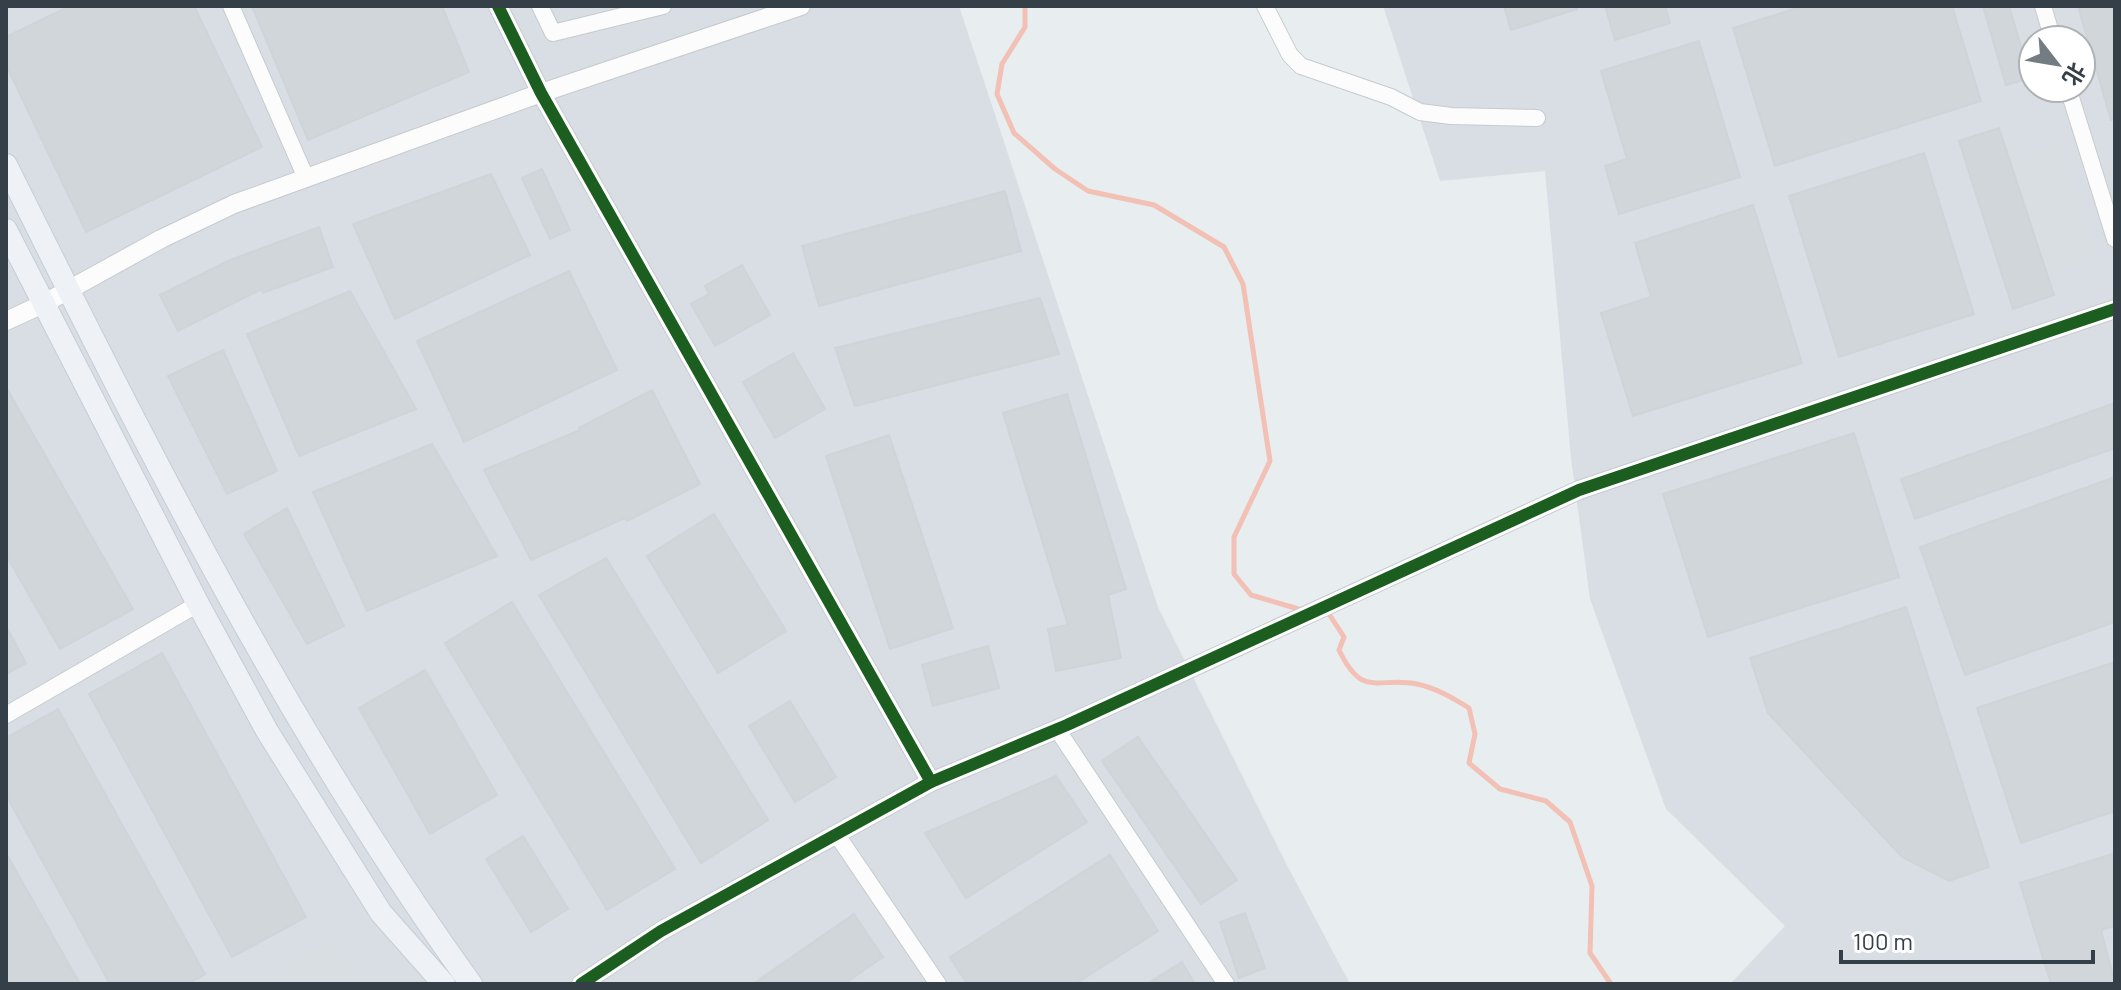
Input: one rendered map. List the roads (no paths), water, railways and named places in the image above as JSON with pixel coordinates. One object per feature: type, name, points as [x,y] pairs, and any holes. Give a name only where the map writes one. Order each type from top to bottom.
[{"type":"main road","points":[[6,165],[233,607],[406,893],[471,984]]},
{"type":"main road","points":[[6,230],[198,604],[267,731],[381,913],[444,984]]},
{"type":"street","points":[[231,6],[306,178]]},
{"type":"street","points":[[498,6],[541,93],[931,782]]},
{"type":"street","points":[[540,6],[553,33],[663,6]]},
{"type":"street","points":[[6,321],[234,204],[541,93],[801,6]]},
{"type":"street","points":[[1265,6],[1290,55],[1301,66],[1391,97],[1420,112],[1451,116],[1537,118]]},
{"type":"street","points":[[2073,104],[2115,239]]},
{"type":"street","points":[[581,984],[604,978],[661,931],[931,782],[1057,729],[1579,490],[2115,309]]},
{"type":"street","points":[[6,715],[198,604]]},
{"type":"street","points":[[1057,729],[1226,984]]},
{"type":"street","points":[[837,835],[938,984]]},
{"type":"waterway","points":[[1025,6],[1025,27],[1002,64],[997,94],[1014,133],[1055,169],[1088,191],[1154,205],[1224,247],[1243,284],[1270,461],[1234,537],[1234,574],[1251,595],[1302,610]]},
{"type":"waterway","points":[[1324,613],[1329,614],[1344,637],[1339,650],[1356,675],[1372,683],[1403,682],[1424,686],[1469,708],[1475,734],[1469,763],[1500,789],[1546,801],[1570,822],[1592,886],[1590,953],[1611,984]]}]
